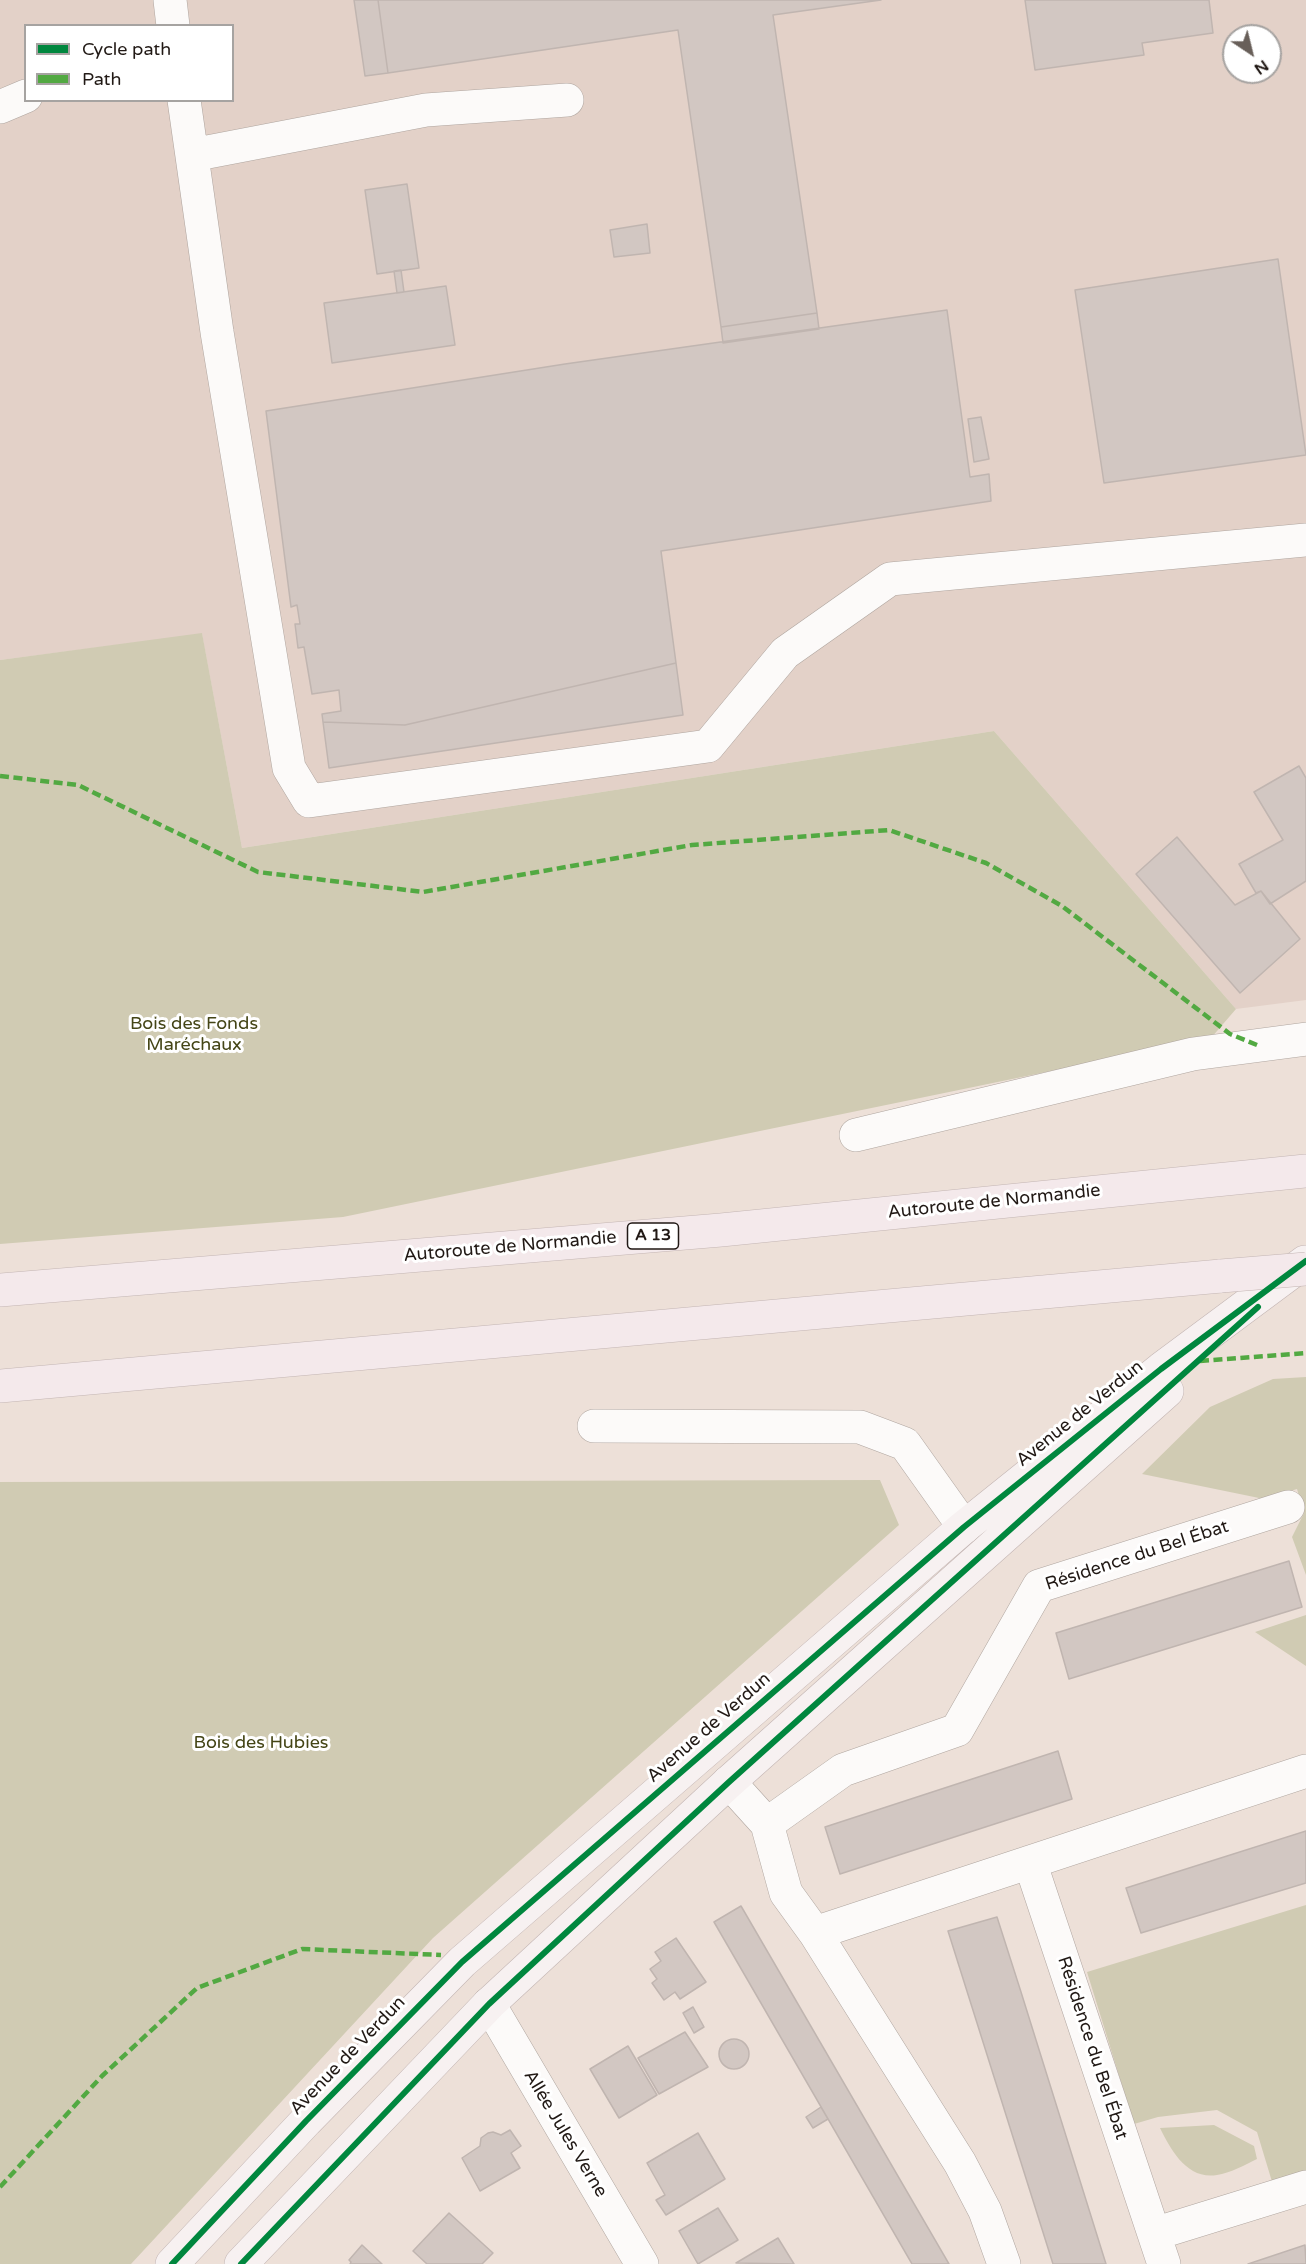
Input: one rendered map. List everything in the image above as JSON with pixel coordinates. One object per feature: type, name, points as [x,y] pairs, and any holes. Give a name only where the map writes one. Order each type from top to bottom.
[{"type":"highway","name":"Autoroute de Normandie","points":[[0,1290],[721,1230],[1306,1171]]},
{"type":"highway","points":[[0,1386],[1306,1269]]},
{"type":"main road","name":"Avenue de Verdun","points":[[172,2264],[306,2121],[462,1962],[964,1527],[1161,1369],[1306,1262]]},
{"type":"main road","name":"Avenue de Verdun","points":[[241,2264],[489,2004],[729,1782],[1200,1361],[1306,1262]]},
{"type":"street","points":[[170,0],[173,24]]},
{"type":"street","points":[[0,107],[24,97]]},
{"type":"street","points":[[192,156],[426,110],[567,100]]},
{"type":"street","points":[[184,102],[218,332],[289,768],[309,801],[708,746],[785,653],[890,579],[1306,540]]},
{"type":"street","points":[[856,1135],[1193,1054],[1306,1039]]},
{"type":"street","points":[[594,1426],[860,1426],[905,1444],[964,1527]]},
{"type":"street","name":"Résidence du Bel Ébat","points":[[767,1824],[843,1770],[957,1730],[1039,1586],[1288,1507]]},
{"type":"street","points":[[814,1933],[1306,1771]]},
{"type":"street","points":[[729,1782],[767,1824],[786,1893],[814,1933],[960,2163],[985,2211],[1004,2264]]},
{"type":"street","name":"Résidence du Bel Ébat","points":[[1030,1862],[1164,2264]]},
{"type":"street","name":"Allée Jules Verne","points":[[489,2004],[642,2264]]},
{"type":"street","points":[[1154,2234],[1306,2187]]},
{"type":"shaded area","points":[[0,0],[1306,0],[1306,1000],[1236,1009],[994,731],[242,848],[202,634],[0,660]]},
{"type":"green space","name":"Bois des Fonds Maréchaux","points":[[202,633],[242,848],[994,731],[1236,1009],[1211,1038],[343,1217],[0,1244],[0,660]]},
{"type":"green space","points":[[1306,1377],[1306,1575],[1292,1537],[1304,1513],[1297,1489],[1264,1499],[1142,1474],[1210,1407],[1273,1379]]},
{"type":"green space","name":"Bois des Hubies","points":[[880,1480],[899,1525],[433,1938],[131,2264],[0,2264],[0,1482]]},
{"type":"green space","points":[[1306,1615],[1306,1666],[1255,1632]]},
{"type":"green space","points":[[1306,1905],[1306,2174],[1273,2185],[1257,2132],[1217,2110],[1158,2117],[1134,2124],[1087,1972]]},
{"type":"green space","points":[[1214,2125],[1254,2146],[1257,2159],[1222,2174],[1197,2173],[1181,2162],[1160,2128]]},
{"type":"building","points":[[354,0],[378,0],[388,73],[365,76]]},
{"type":"building","points":[[378,0],[881,0],[773,15],[817,313],[721,327],[678,30],[388,73]]},
{"type":"building","points":[[1025,0],[1209,0],[1213,33],[1142,43],[1144,55],[1035,70]]},
{"type":"building","points":[[407,184],[419,268],[377,274],[365,190]]},
{"type":"building","points":[[647,224],[650,253],[614,257],[610,230]]},
{"type":"building","points":[[1278,259],[1306,455],[1104,483],[1075,290]]},
{"type":"building","points":[[401,270],[404,292],[397,293],[394,271]]},
{"type":"building","points":[[446,286],[455,345],[332,363],[324,303]]},
{"type":"building","points":[[947,310],[970,477],[989,474],[991,501],[661,551],[676,663],[405,725],[323,722],[322,714],[341,711],[339,690],[312,694],[304,647],[298,648],[295,624],[300,624],[297,605],[291,607],[266,411],[565,364]]},
{"type":"building","points":[[817,313],[819,329],[723,343],[721,327]]},
{"type":"building","points":[[981,417],[989,459],[974,462],[968,419]]},
{"type":"building","points":[[676,663],[683,715],[329,768],[323,722],[405,725]]},
{"type":"building","points":[[1299,766],[1306,778],[1306,881],[1270,904],[1261,891],[1256,893],[1239,864],[1283,840],[1254,792]]},
{"type":"building","points":[[1177,837],[1235,905],[1261,891],[1300,939],[1240,993],[1136,874]]},
{"type":"building","points":[[1289,1561],[1302,1607],[1069,1679],[1056,1633]]},
{"type":"building","points":[[1058,1751],[1072,1799],[840,1874],[825,1827]]},
{"type":"building","points":[[1306,1831],[1306,1883],[1141,1933],[1126,1888]]},
{"type":"building","points":[[741,1906],[949,2264],[912,2264],[714,1922]]},
{"type":"building","points":[[997,1917],[1106,2264],[1053,2264],[948,1931]]},
{"type":"building","points":[[676,1938],[706,1982],[680,1999],[675,1992],[664,2000],[652,1983],[657,1979],[650,1969],[661,1961],[655,1952]]},
{"type":"building","points":[[693,2007],[704,2027],[694,2033],[683,2013]]},
{"type":"building","points":[[685,2032],[708,2067],[659,2094],[638,2058]]},
{"type":"building","points":[[734,2039],[745,2043],[749,2054],[745,2065],[734,2069],[723,2065],[719,2054],[723,2043]]},
{"type":"building","points":[[628,2046],[657,2095],[619,2118],[590,2069]]},
{"type":"building","points":[[821,2107],[828,2119],[813,2128],[806,2117]]},
{"type":"building","points":[[510,2130],[521,2146],[511,2153],[520,2168],[480,2191],[462,2158],[480,2146],[481,2138],[488,2133],[501,2135]]},
{"type":"building","points":[[698,2133],[725,2179],[666,2215],[656,2200],[665,2195],[647,2163]]},
{"type":"building","points":[[718,2208],[738,2240],[698,2264],[679,2231]]},
{"type":"building","points":[[449,2213],[493,2253],[482,2264],[427,2264],[413,2251]]},
{"type":"building","points":[[778,2238],[794,2264],[736,2263]]},
{"type":"building","points":[[362,2245],[382,2264],[350,2264],[349,2260]]},
{"type":"building","points":[[1305,2245],[1306,2264],[1248,2264]]},
{"type":"marked path","points":[[0,776],[78,785],[258,872],[423,892],[692,845],[889,830],[986,863],[1062,906],[1230,1034],[1257,1045]]},
{"type":"marked path","points":[[1200,1361],[1306,1353]]},
{"type":"marked path","points":[[0,2187],[102,2076],[197,1988],[302,1949],[441,1955]]},
{"type":"cycle path","points":[[172,2264],[306,2121],[462,1962],[964,1527],[1161,1369],[1306,1261]]},
{"type":"cycle path","points":[[241,2264],[489,2004],[729,1782],[1258,1307]]}]
